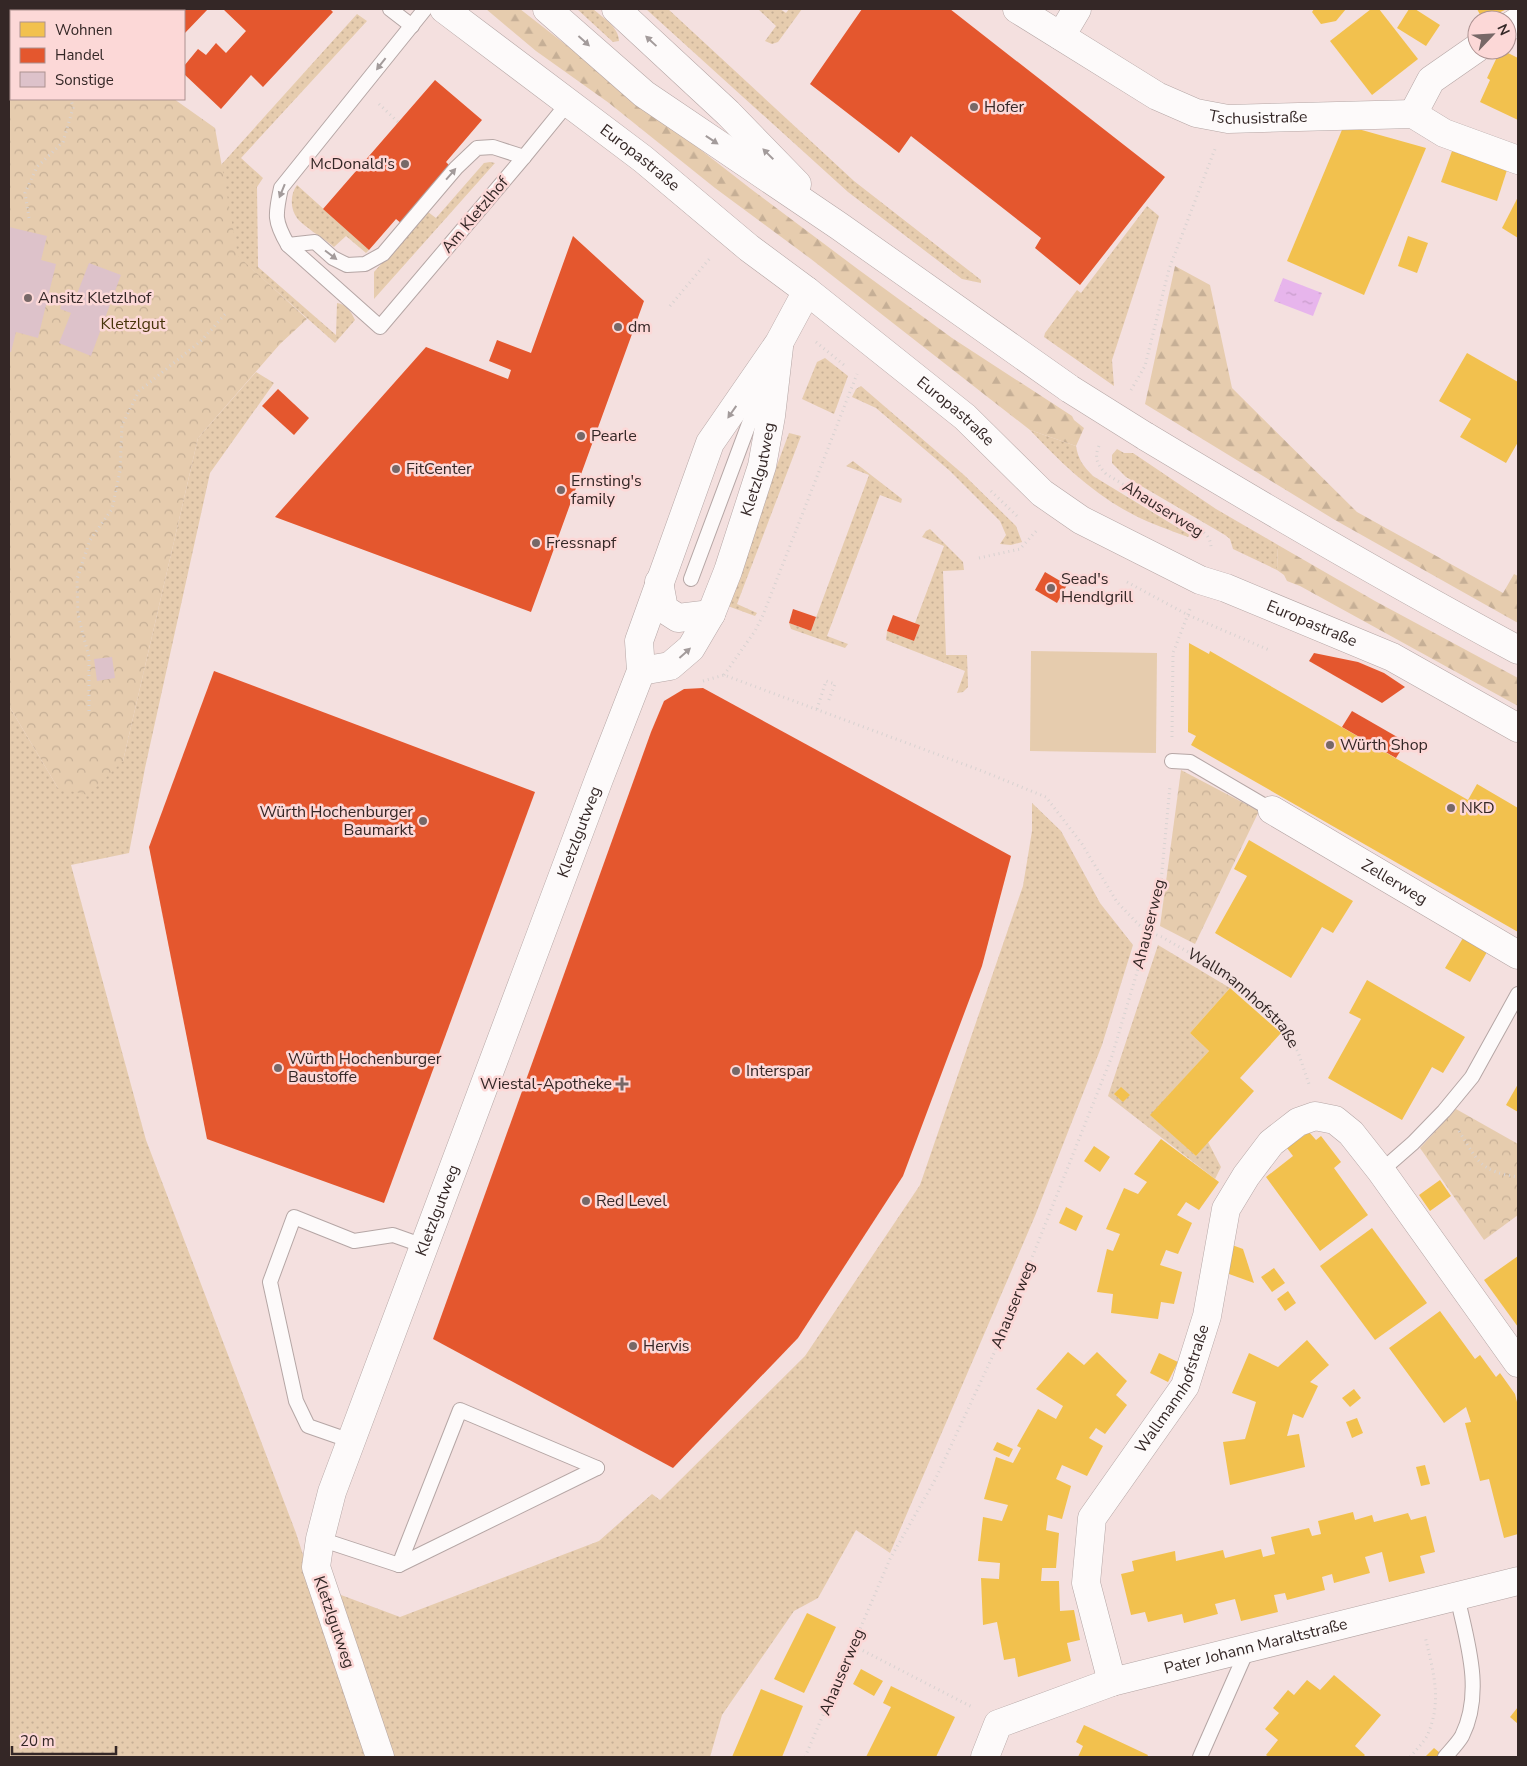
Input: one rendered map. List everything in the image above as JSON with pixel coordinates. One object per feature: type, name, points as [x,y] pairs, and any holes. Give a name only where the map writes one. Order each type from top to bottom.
[{"type":"street","name":"Europastraße","points":[[444,9],[643,159],[749,248],[807,290],[965,417],[1042,493],[1081,520],[1200,580],[1226,588],[1392,657],[1518,728]]},
{"type":"street","points":[[547,9],[644,94],[839,226],[1070,389],[1281,518],[1405,589],[1518,650]]},
{"type":"street","points":[[616,9],[728,113],[839,226]]},
{"type":"street","name":"Tschusistraße","points":[[1017,9],[1157,96],[1196,113],[1228,119],[1413,114]]},
{"type":"street","points":[[1060,36],[1077,9]]},
{"type":"street","points":[[1467,55],[1430,80],[1413,114],[1444,133],[1518,160]]},
{"type":"street","name":"Kletzlgutweg","points":[[380,1757],[316,1567],[320,1539],[332,1492],[641,671],[639,640],[710,443],[779,343],[807,290]]},
{"type":"street","name":"Kletzlgutweg","points":[[641,671],[670,666],[691,648],[711,614],[728,571],[762,466],[771,416],[779,343]]},
{"type":"street","points":[[659,582],[664,609],[678,618],[711,614]]},
{"type":"street","name":"Zellerweg","points":[[1272,810],[1518,955]]},
{"type":"street","points":[[1316,1116],[1335,1120],[1352,1133],[1518,1363]]},
{"type":"street","name":"Wallmannhofstraße","points":[[1112,1682],[1086,1584],[1092,1518],[1185,1386],[1207,1316],[1226,1209],[1246,1176],[1271,1143],[1298,1122],[1316,1116]]},
{"type":"street","name":"Pater Johann Maraltstraße","points":[[998,1724],[1112,1682],[1518,1581]]},
{"type":"street","points":[[985,1757],[998,1724]]},
{"type":"lane","points":[[390,9],[412,26]]},
{"type":"lane","points":[[425,9],[281,188],[276,211],[278,228],[288,246],[315,242],[333,258],[347,265],[365,264],[383,254],[456,168],[477,148],[492,147],[524,157]]},
{"type":"lane","name":"Am Kletzlhof","points":[[288,246],[380,326],[568,103]]},
{"type":"lane","points":[[691,579],[779,343]]},
{"type":"lane","points":[[1172,761],[1190,762],[1272,810]]},
{"type":"lane","points":[[1381,1171],[1413,1143],[1444,1111],[1472,1076],[1518,994]]},
{"type":"lane","points":[[352,1441],[308,1426],[296,1401],[270,1282],[294,1217],[354,1241],[393,1235],[424,1246]]},
{"type":"lane","points":[[320,1539],[399,1565],[597,1468],[460,1410],[399,1565]]},
{"type":"lane","points":[[1445,1757],[1461,1737],[1468,1719],[1473,1688],[1469,1651],[1457,1596]]},
{"type":"lane","points":[[1200,1757],[1248,1648]]},
{"type":"path","points":[[29,218],[25,193],[36,166],[63,142],[73,108],[71,100]]},
{"type":"path","points":[[1131,390],[1146,366],[1168,269],[1204,174],[1228,119]]},
{"type":"path","points":[[670,306],[712,257]]},
{"type":"path","points":[[90,711],[89,657],[78,615],[77,579],[90,540],[112,509],[120,471],[122,424],[139,391],[201,341],[227,312]]},
{"type":"path","points":[[697,683],[724,675],[764,615],[856,374]]},
{"type":"path","name":"Ahauserweg","points":[[805,1757],[890,1559],[935,1480],[995,1351],[1112,1056],[1149,932],[1161,882],[1172,761],[1173,653],[1211,549],[1210,541],[1207,535],[1106,474],[1097,465],[1095,457],[1103,440]]},
{"type":"path","points":[[979,558],[1020,549],[1038,529]]},
{"type":"path","name":"Wallmannhofstraße","points":[[724,675],[982,771],[1046,797],[1082,844],[1117,902],[1139,925],[1228,975],[1281,1023],[1298,1052],[1312,1095],[1316,1116]]},
{"type":"path","points":[[817,709],[826,681],[835,684],[828,702]]},
{"type":"path","points":[[1444,1111],[1454,1122],[1476,1158],[1486,1169],[1518,1177]]},
{"type":"path","points":[[1410,1757],[1426,1737],[1436,1706],[1436,1683],[1418,1606]]},
{"type":"path","points":[[854,1646],[971,1706],[998,1724]]},
{"type":"green space","points":[[486,9],[520,9],[751,189],[859,270],[952,338],[1072,416],[1084,428],[1076,446],[1030,430],[811,259],[715,188],[609,103],[536,51]]},
{"type":"green space","points":[[577,9],[593,9],[613,27],[619,41],[613,42]]},
{"type":"green space","points":[[646,9],[668,9],[854,181],[981,280],[981,283],[962,279],[848,192]]},
{"type":"green space","points":[[758,9],[780,9],[786,13],[789,9],[802,9],[778,42],[772,44],[765,41],[776,26]]},
{"type":"green space","points":[[357,14],[367,21],[241,158],[263,178],[257,187],[258,267],[336,335],[337,303],[348,309],[355,320],[335,343],[237,256],[221,165]]},
{"type":"green space","name":"Kletzlgut","points":[[9,43],[10,100],[175,100],[215,128],[238,256],[307,319],[280,344],[198,438],[123,761],[88,795],[58,788],[9,706]]},
{"type":"green space","points":[[484,163],[495,163],[374,299],[374,272],[428,212],[436,218]]},
{"type":"green space","points":[[297,185],[369,250],[366,253],[346,236],[334,247],[300,222],[292,206],[292,197]]},
{"type":"green space","points":[[1147,206],[1159,216],[1112,360],[1114,386],[1044,337],[1077,290],[1081,293]]},
{"type":"green space","points":[[1175,266],[1210,285],[1232,388],[1357,512],[1503,593],[1514,574],[1518,576],[1518,623],[1335,520],[1145,404]]},
{"type":"green space","points":[[825,358],[848,376],[834,414],[802,399],[817,362]]},
{"type":"green space","points":[[256,372],[274,383],[210,473],[145,768],[129,853],[71,865],[146,1140],[296,1533],[368,1757],[9,1757],[9,706],[58,788],[123,761],[198,438]]},
{"type":"green space","points":[[861,386],[964,475],[1016,526],[1022,542],[1011,545],[1000,544],[1006,535],[1000,521],[950,471],[876,408],[852,397],[856,389]]},
{"type":"green space","points":[[1030,430],[1076,446],[1078,455],[1086,469],[1093,476],[1190,535],[1188,537],[1147,521],[1105,498],[1066,466]]},
{"type":"green space","points":[[789,433],[801,436],[737,604],[757,613],[755,616],[725,605]]},
{"type":"green space","points":[[1117,449],[1124,453],[1133,453],[1216,509],[1278,545],[1277,570],[1233,549],[1230,539],[1225,535],[1126,477],[1112,463],[1112,455]]},
{"type":"green space","points":[[853,461],[902,499],[901,503],[880,495],[827,636],[848,644],[845,648],[791,629],[789,623],[811,631],[869,475],[846,466]]},
{"type":"green space","points":[[930,529],[963,562],[964,570],[943,571],[946,655],[967,655],[968,687],[963,692],[957,693],[965,671],[886,640],[887,631],[914,641],[920,625],[915,623],[944,546],[922,537]]},
{"type":"green space","points":[[1278,545],[1375,601],[1518,678],[1518,706],[1300,586],[1287,581],[1284,575],[1277,570]]},
{"type":"green space","points":[[1031,651],[1157,653],[1156,753],[1030,751]]},
{"type":"green space","points":[[1181,770],[1259,811],[1195,944],[1160,926]]},
{"type":"green space","points":[[1032,803],[1061,831],[1100,903],[1133,945],[1102,1045],[1035,1216],[890,1553],[856,1530],[818,1598],[794,1611],[722,1715],[710,1757],[389,1757],[333,1592],[400,1617],[599,1541],[652,1494],[660,1500],[805,1356],[920,1185],[1023,886],[1032,831]]},
{"type":"green space","points":[[1158,945],[1230,988],[1190,1033],[1209,1051],[1151,1115],[1196,1156],[1208,1142],[1221,1167],[1215,1179],[1108,1096]]},
{"type":"green space","points":[[1456,1109],[1518,1144],[1518,1215],[1484,1240],[1420,1148]]},
{"type":"water","points":[[1283,278],[1322,293],[1313,316],[1274,301]]},
{"type":"building: Wohnen","points":[[1314,9],[1346,9],[1336,21],[1321,24],[1312,12]]},
{"type":"building: Wohnen","points":[[1371,9],[1379,9],[1418,59],[1372,95],[1330,41]]},
{"type":"building: Wohnen","points":[[1409,9],[1415,9],[1440,25],[1426,46],[1397,28]]},
{"type":"building: Wohnen","points":[[1477,9],[1507,9],[1505,10]]},
{"type":"building: Wohnen","points":[[1518,58],[1518,120],[1480,102],[1490,80],[1487,78],[1496,60],[1517,60]]},
{"type":"building: Wohnen","points":[[1344,125],[1426,148],[1364,295],[1287,261]]},
{"type":"building: Wohnen","points":[[1452,151],[1507,170],[1497,201],[1441,182]]},
{"type":"building: Wohnen","points":[[1518,197],[1518,238],[1502,228]]},
{"type":"building: Wohnen","points":[[1408,236],[1428,243],[1417,273],[1398,266]]},
{"type":"building: Wohnen","points":[[1467,353],[1518,382],[1518,442],[1506,463],[1460,437],[1471,419],[1439,401]]},
{"type":"building: Wohnen","points":[[1189,643],[1209,654],[1210,651],[1468,800],[1477,784],[1518,808],[1518,932],[1191,745],[1196,736],[1188,732]]},
{"type":"building: Wohnen","points":[[1249,840],[1353,901],[1333,933],[1322,927],[1291,978],[1215,933],[1247,876],[1234,869]]},
{"type":"building: Wohnen","points":[[1463,938],[1487,952],[1470,982],[1445,968]]},
{"type":"building: Wohnen","points":[[1367,980],[1465,1037],[1443,1073],[1432,1067],[1402,1120],[1328,1078],[1361,1019],[1349,1013]]},
{"type":"building: Wohnen","points":[[1230,988],[1281,1033],[1240,1078],[1254,1091],[1196,1156],[1150,1115],[1209,1051],[1190,1033]]},
{"type":"building: Wohnen","points":[[1518,1084],[1518,1112],[1506,1105]]},
{"type":"building: Wohnen","points":[[1121,1087],[1130,1095],[1123,1102],[1114,1094]]},
{"type":"building: Wohnen","points":[[1309,1132],[1316,1140],[1321,1136],[1341,1162],[1334,1168],[1368,1215],[1320,1251],[1266,1177],[1293,1156],[1287,1148]]},
{"type":"building: Wohnen","points":[[1161,1139],[1219,1182],[1199,1210],[1186,1202],[1177,1215],[1192,1223],[1178,1254],[1166,1250],[1160,1265],[1182,1272],[1174,1304],[1161,1302],[1158,1319],[1111,1313],[1113,1294],[1097,1292],[1107,1249],[1113,1251],[1120,1234],[1106,1229],[1124,1188],[1138,1194],[1147,1182],[1134,1174]]},
{"type":"building: Wohnen","points":[[1094,1146],[1110,1157],[1100,1172],[1084,1161]]},
{"type":"building: Wohnen","points":[[1440,1180],[1451,1196],[1430,1211],[1419,1195]]},
{"type":"building: Wohnen","points":[[1066,1207],[1083,1216],[1076,1231],[1059,1223]]},
{"type":"building: Wohnen","points":[[1372,1228],[1427,1303],[1375,1340],[1320,1266]]},
{"type":"building: Wohnen","points":[[1232,1245],[1243,1249],[1254,1283],[1229,1274]]},
{"type":"building: Wohnen","points":[[1518,1256],[1518,1327],[1484,1280]]},
{"type":"building: Wohnen","points":[[1274,1268],[1285,1283],[1272,1292],[1261,1277]]},
{"type":"building: Wohnen","points":[[1288,1291],[1296,1303],[1285,1311],[1277,1299]]},
{"type":"building: Wohnen","points":[[1440,1311],[1475,1359],[1480,1355],[1496,1377],[1500,1373],[1515,1394],[1518,1406],[1518,1534],[1504,1538],[1489,1479],[1480,1481],[1465,1423],[1471,1422],[1466,1407],[1444,1423],[1389,1348]]},
{"type":"building: Wohnen","points":[[1307,1340],[1329,1365],[1310,1382],[1318,1386],[1303,1418],[1293,1414],[1287,1436],[1299,1434],[1305,1467],[1230,1485],[1223,1442],[1245,1439],[1256,1402],[1232,1393],[1249,1353],[1278,1367]]},
{"type":"building: Wohnen","points":[[1068,1352],[1084,1365],[1097,1352],[1127,1381],[1116,1395],[1127,1405],[1105,1434],[1096,1428],[1089,1438],[1103,1446],[1087,1476],[1062,1465],[1056,1479],[1071,1486],[1062,1519],[1048,1515],[1046,1530],[1059,1533],[1056,1568],[1042,1568],[1041,1581],[1059,1581],[1060,1611],[1074,1610],[1080,1640],[1067,1643],[1071,1661],[1018,1677],[1015,1658],[1004,1660],[997,1622],[983,1625],[981,1578],[999,1579],[1000,1563],[978,1561],[983,1517],[1002,1521],[1008,1505],[984,1499],[996,1457],[1013,1463],[1021,1448],[1017,1446],[1038,1409],[1056,1419],[1063,1406],[1036,1389]]},
{"type":"building: Wohnen","points":[[1159,1353],[1178,1362],[1168,1382],[1150,1373]]},
{"type":"building: Wohnen","points":[[1354,1389],[1361,1398],[1350,1407],[1342,1398]]},
{"type":"building: Wohnen","points":[[1357,1418],[1363,1433],[1352,1438],[1346,1422]]},
{"type":"building: Wohnen","points":[[997,1442],[1013,1449],[1009,1457],[993,1450]]},
{"type":"building: Wohnen","points":[[1425,1465],[1430,1484],[1421,1486],[1416,1467]]},
{"type":"building: Wohnen","points":[[1353,1512],[1355,1520],[1372,1515],[1374,1522],[1408,1513],[1411,1520],[1426,1516],[1435,1552],[1420,1556],[1425,1573],[1389,1582],[1382,1552],[1365,1557],[1370,1573],[1334,1583],[1332,1574],[1322,1577],[1325,1590],[1287,1600],[1285,1593],[1274,1595],[1278,1612],[1241,1621],[1235,1599],[1215,1604],[1218,1614],[1184,1623],[1182,1614],[1148,1622],[1145,1612],[1131,1615],[1121,1574],[1134,1571],[1132,1561],[1175,1551],[1176,1561],[1223,1550],[1225,1558],[1261,1549],[1263,1557],[1275,1554],[1271,1537],[1309,1528],[1312,1536],[1321,1534],[1318,1521]]},
{"type":"building: Wohnen","points":[[807,1613],[836,1627],[804,1693],[774,1679]]},
{"type":"building: Wohnen","points":[[861,1669],[883,1681],[874,1696],[853,1684]]},
{"type":"building: Wohnen","points":[[1334,1675],[1381,1715],[1355,1746],[1365,1755],[1363,1757],[1269,1757],[1266,1755],[1278,1740],[1265,1729],[1279,1713],[1273,1708],[1288,1690],[1294,1695],[1307,1680],[1320,1690]]},
{"type":"building: Wohnen","points":[[891,1686],[955,1717],[936,1757],[866,1757],[891,1707],[883,1703]]},
{"type":"building: Wohnen","points":[[761,1689],[803,1706],[782,1757],[732,1757]]},
{"type":"building: Wohnen","points":[[1518,1707],[1518,1724],[1510,1717]]},
{"type":"building: Wohnen","points":[[1084,1725],[1148,1755],[1147,1757],[1078,1757],[1083,1746],[1076,1742]]},
{"type":"building: Wohnen","points":[[1434,1748],[1445,1757],[1425,1757]]},
{"type":"building: Handel","points":[[133,9],[208,9],[185,33],[185,10]]},
{"type":"building: Handel","points":[[223,9],[330,9],[333,12],[263,87],[251,75],[221,109],[185,75],[185,65],[198,49],[206,55],[216,43],[226,53],[246,31]]},
{"type":"building: Handel","name":"Hofer","points":[[862,9],[950,9],[1165,177],[1080,285],[1035,248],[1041,238],[911,136],[899,153],[810,84]]},
{"type":"building: Handel","name":"McDonald's","points":[[435,80],[482,120],[446,162],[451,167],[402,224],[396,219],[369,250],[323,209]]},
{"type":"building: Handel","points":[[573,236],[644,301],[531,612],[275,517],[426,347],[508,379],[511,370],[489,361],[497,340],[531,353]]},
{"type":"building: Handel","points":[[278,389],[309,418],[294,435],[262,406]]},
{"type":"building: Handel","name":"Sead's Hendlgrill","points":[[1045,572],[1067,585],[1057,603],[1035,590]]},
{"type":"building: Handel","points":[[793,609],[816,617],[811,631],[789,623]]},
{"type":"building: Handel","points":[[893,615],[920,625],[914,641],[887,631]]},
{"type":"building: Handel","points":[[1314,653],[1358,662],[1384,673],[1405,687],[1382,703],[1309,661]]},
{"type":"building: Handel","points":[[214,671],[535,792],[384,1203],[207,1139],[149,847]]},
{"type":"building: Handel","name":"Interspar","points":[[703,688],[1011,856],[982,966],[903,1176],[798,1338],[673,1468],[433,1339],[651,732],[664,701],[684,689]]},
{"type":"building: Handel","points":[[1352,711],[1406,742],[1396,758],[1342,727]]},
{"type":"building: Sonstige","name":"Ansitz Kletzlhof","points":[[9,227],[47,236],[41,260],[56,264],[38,338],[16,332],[11,352],[9,352]]},
{"type":"building: Sonstige","points":[[89,263],[121,275],[91,356],[59,343],[71,313],[60,309],[67,290],[77,294]]},
{"type":"building: Sonstige","points":[[112,657],[115,678],[97,681],[94,659]]},
{"type":"place","name":"Hofer","points":[[974,107]]},
{"type":"place","name":"McDonald's","points":[[405,164]]},
{"type":"place","name":"Ansitz Kletzlhof","points":[[28,298]]},
{"type":"place","name":"dm","points":[[618,327]]},
{"type":"place","name":"Pearle","points":[[581,436]]},
{"type":"place","name":"FitCenter","points":[[396,469]]},
{"type":"place","name":"Ernsting's family","points":[[561,490]]},
{"type":"place","name":"Fressnapf","points":[[536,543]]},
{"type":"place","name":"Sead's Hendlgrill","points":[[1051,588]]},
{"type":"place","name":"Würth Shop","points":[[1330,745]]},
{"type":"place","name":"NKD","points":[[1451,808]]},
{"type":"place","name":"Würth Hochenburger Baumarkt","points":[[423,821]]},
{"type":"place","name":"Würth Hochenburger Baustoffe","points":[[278,1068]]},
{"type":"place","name":"Interspar","points":[[736,1071]]},
{"type":"place","name":"Wiestal-Apotheke","points":[[622,1084]]},
{"type":"place","name":"Red Level","points":[[586,1201]]},
{"type":"place","name":"Hervis","points":[[633,1346]]}]
